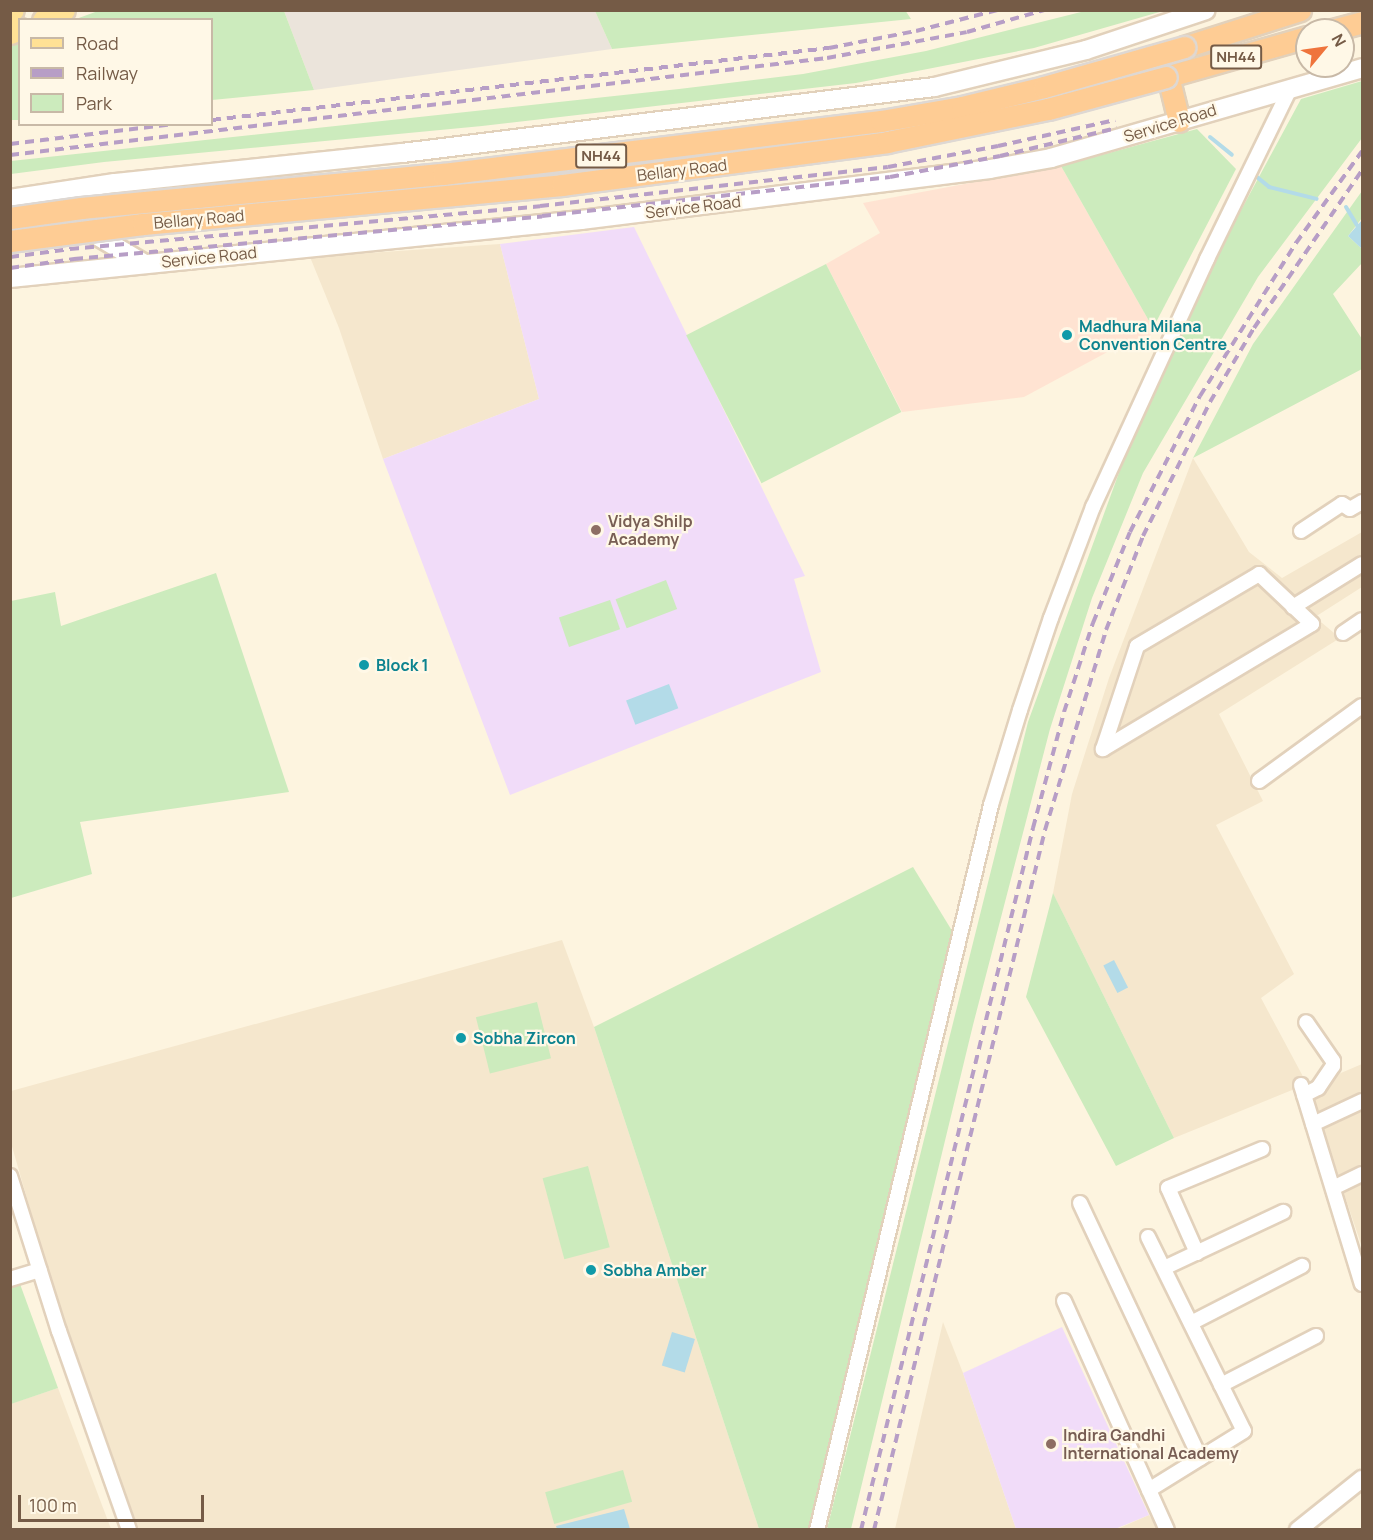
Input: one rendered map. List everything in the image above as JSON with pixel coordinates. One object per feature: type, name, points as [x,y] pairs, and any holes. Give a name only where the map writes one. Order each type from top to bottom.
[{"type":"highway","name":"Bellary Road","points":[[10,219],[92,206],[455,173],[881,121],[962,107],[1044,87],[1184,47],[1300,10]]},
{"type":"highway","name":"Bellary Road","points":[[10,241],[143,224],[396,202],[734,164],[887,142],[972,127],[1167,77],[1295,40]]},
{"type":"highway","points":[[1167,77],[1179,121]]},
{"type":"main road","points":[[46,18],[64,10]]},
{"type":"main road","points":[[10,199],[115,183],[426,150],[934,87],[1086,50],[1206,10]]},
{"type":"main road","name":"Service Road","points":[[10,278],[582,220],[876,186],[1051,158],[1362,68]]},
{"type":"main road","points":[[115,183],[77,201],[74,212],[76,222],[93,235],[143,263]]},
{"type":"main road","points":[[10,219],[15,229],[14,243],[10,247]]},
{"type":"street","points":[[61,18],[78,10]]},
{"type":"street","points":[[817,1530],[991,805],[1027,689],[1093,507],[1207,259],[1291,87]]},
{"type":"street","points":[[1300,531],[1342,504],[1350,509],[1362,502]]},
{"type":"street","points":[[1293,607],[1362,564]]},
{"type":"street","points":[[1259,574],[1293,607],[1312,624],[1103,749],[1137,646],[1259,574]]},
{"type":"street","points":[[1343,633],[1362,620]]},
{"type":"street","points":[[1259,781],[1362,706]]},
{"type":"street","points":[[1306,1022],[1333,1061],[1333,1066],[1318,1089],[1302,1090],[1333,1188],[1357,1245],[1362,1284]]},
{"type":"street","points":[[1313,1124],[1362,1101]]},
{"type":"street","points":[[1197,1253],[1168,1188],[1262,1149]]},
{"type":"street","points":[[1333,1188],[1362,1174]]},
{"type":"street","points":[[10,1176],[129,1530]]},
{"type":"street","points":[[1080,1203],[1200,1458]]},
{"type":"street","points":[[1164,1268],[1283,1212]]},
{"type":"street","points":[[1148,1237],[1244,1431],[1149,1490]]},
{"type":"street","points":[[1191,1323],[1302,1266]]},
{"type":"street","points":[[10,1279],[40,1270]]},
{"type":"street","points":[[1064,1301],[1167,1530]]},
{"type":"street","points":[[1221,1385],[1316,1336]]},
{"type":"street","points":[[1298,1530],[1362,1479]]},
{"type":"shaded area","points":[[284,11],[595,11],[612,49],[314,90]]},
{"type":"shaded area","name":"Madhura Milana Convention Centre","points":[[1061,166],[1153,328],[1147,344],[1113,349],[1024,397],[902,412],[826,264],[880,233],[863,203]]},
{"type":"shaded area","name":"Vidya Shilp Academy","points":[[634,227],[805,576],[794,579],[821,672],[510,795],[383,459],[539,399],[500,244]]},
{"type":"shaded area","points":[[500,244],[539,399],[383,459],[339,328],[310,257]]},
{"type":"shaded area","points":[[1193,458],[1249,552],[1282,578],[1362,532],[1362,587],[1315,617],[1340,638],[1219,714],[1263,801],[1216,825],[1294,974],[1261,998],[1307,1084],[1174,1138],[1053,893],[1072,794],[1109,678]]},
{"type":"shaded area","points":[[562,940],[594,1027],[759,1529],[139,1529],[73,1358],[11,1143],[11,1091]]},
{"type":"shaded area","points":[[1362,1064],[1362,1247],[1308,1087]]},
{"type":"shaded area","points":[[943,1322],[963,1373],[1016,1529],[895,1529]]},
{"type":"shaded area","name":"Indira Gandhi International Academy","points":[[1062,1327],[1149,1515],[1115,1529],[1016,1529],[963,1373]]},
{"type":"shaded area","points":[[58,1388],[111,1529],[11,1529],[10,1404]]},
{"type":"shaded area","points":[[1149,1515],[1158,1529],[1115,1530]]},
{"type":"green space","points":[[905,10],[911,19],[612,49],[595,11]]},
{"type":"green space","points":[[98,11],[284,11],[314,90],[213,100],[213,18],[79,18]]},
{"type":"green space","points":[[1085,11],[1163,11],[1034,48],[856,83],[482,126],[104,162],[11,174],[11,161],[803,74],[926,51]]},
{"type":"green space","points":[[10,43],[18,43],[18,120],[10,120]]},
{"type":"green space","points":[[1362,81],[1362,138],[1258,277],[1143,473],[1092,598],[1050,729],[973,1025],[851,1529],[827,1529],[1028,722],[1124,459],[1226,238],[1301,99]]},
{"type":"green space","points":[[1197,129],[1236,169],[1153,328],[1061,166]]},
{"type":"green space","points":[[1362,191],[1362,218],[1348,236],[1362,249],[1362,263],[1333,294],[1362,339],[1362,369],[1193,458],[1253,344]]},
{"type":"green space","points":[[826,264],[901,412],[761,483],[686,335]]},
{"type":"green space","points":[[216,573],[289,792],[80,822],[92,874],[11,898],[11,601],[55,592],[61,626]]},
{"type":"green space","points":[[666,580],[677,609],[627,628],[616,599]]},
{"type":"green space","points":[[610,600],[620,629],[569,647],[559,618]]},
{"type":"green space","points":[[913,867],[954,934],[810,1529],[759,1529],[594,1027]]},
{"type":"green space","points":[[1053,893],[1174,1138],[1116,1166],[1026,997]]},
{"type":"green space","points":[[537,1002],[551,1058],[490,1074],[476,1017]]},
{"type":"green space","points":[[588,1166],[610,1247],[564,1259],[543,1178]]},
{"type":"green space","points":[[20,1284],[58,1388],[11,1404],[11,1287]]},
{"type":"green space","points":[[623,1470],[632,1502],[554,1524],[545,1492]]},
{"type":"water","points":[[1362,220],[1362,249],[1348,236]]},
{"type":"water","points":[[669,684],[678,708],[635,725],[626,700]]},
{"type":"water","points":[[1114,960],[1128,988],[1117,993],[1103,965]]},
{"type":"water","points":[[672,1332],[695,1339],[685,1372],[662,1365]]},
{"type":"water","points":[[624,1509],[630,1529],[557,1529],[556,1526]]},
{"type":"waterway","points":[[1210,137],[1232,155]]},
{"type":"waterway","points":[[1252,173],[1269,187],[1317,199]]},
{"type":"waterway","points":[[1346,207],[1362,234]]},
{"type":"railway","points":[[213,120],[829,48],[916,31],[997,10]]},
{"type":"railway","points":[[10,155],[827,58],[967,32],[1045,10]]},
{"type":"railway","points":[[10,257],[70,249],[540,206],[888,167],[1115,120]]},
{"type":"railway","points":[[10,144],[158,126]]},
{"type":"railway","points":[[10,268],[74,259],[542,216],[890,177],[1000,156],[1117,128]]},
{"type":"railway","points":[[861,1530],[1033,828],[1064,712],[1093,623],[1130,532],[1200,396],[1296,243],[1362,151]]},
{"type":"railway","points":[[874,1530],[1045,830],[1106,630],[1143,536],[1210,402],[1254,328],[1362,170]]},
{"type":"place","name":"Madhura Milana Convention Centre","points":[[1067,335]]},
{"type":"place","name":"Vidya Shilp Academy","points":[[596,530]]},
{"type":"place","name":"Block 1","points":[[364,665]]},
{"type":"place","name":"Sobha Zircon","points":[[461,1038]]},
{"type":"place","name":"Sobha Amber","points":[[591,1270]]},
{"type":"place","name":"Indira Gandhi International Academy","points":[[1051,1444]]}]
